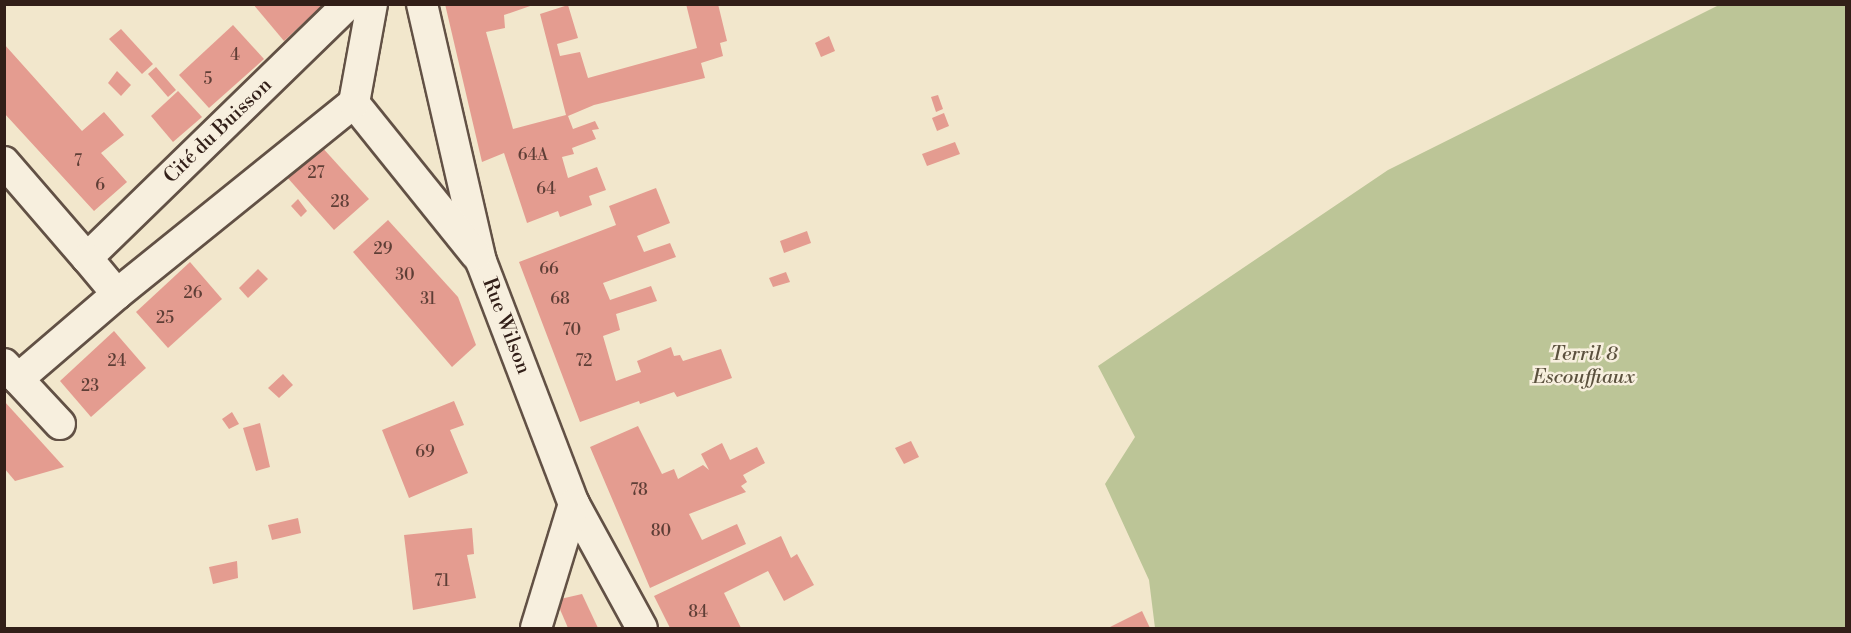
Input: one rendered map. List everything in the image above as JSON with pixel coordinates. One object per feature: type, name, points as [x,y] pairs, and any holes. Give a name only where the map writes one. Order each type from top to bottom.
[{"type":"street","name":"Cité du Buisson","points":[[87,258],[348,4]]},
{"type":"street","points":[[60,424],[11,371],[117,294],[354,103],[372,4]]},
{"type":"street","name":"Rue Wilson","points":[[422,4],[481,261],[574,504],[642,628]]},
{"type":"street","points":[[354,103],[481,261]]},
{"type":"street","points":[[4,162],[117,294]]},
{"type":"street","points":[[536,628],[574,504]]},
{"type":"green space","name":"Terril 8 Escouffiaux","points":[[1719,5],[1846,5],[1846,628],[1155,628],[1149,580],[1105,484],[1135,437],[1098,366],[1388,170]]},
{"type":"building","points":[[253,4],[324,4],[284,41]]},
{"type":"building","points":[[445,4],[536,4],[504,15],[505,28],[486,32],[513,129],[566,115],[540,14],[568,5],[578,38],[557,44],[560,56],[580,52],[588,78],[697,48],[686,4],[718,4],[727,41],[720,43],[723,56],[701,63],[705,78],[594,105],[568,116],[573,129],[595,121],[599,129],[592,130],[596,139],[572,148],[574,154],[562,157],[568,178],[597,167],[606,190],[589,196],[592,205],[560,217],[558,211],[527,223],[504,153],[482,162]]},
{"type":"building","points":[[233,25],[264,59],[209,108],[179,75]]},
{"type":"building","points":[[121,29],[153,64],[142,74],[109,39]]},
{"type":"building","points":[[829,36],[835,51],[821,57],[815,43]]},
{"type":"building","points":[[4,44],[82,131],[104,112],[124,135],[101,153],[127,182],[94,211],[4,113]]},
{"type":"building","points":[[156,67],[176,90],[168,97],[148,74]]},
{"type":"building","points":[[117,71],[131,85],[121,96],[108,83]]},
{"type":"building","points":[[178,91],[202,117],[173,142],[151,116]]},
{"type":"building","points":[[938,95],[943,109],[936,112],[931,97]]},
{"type":"building","points":[[944,113],[949,126],[937,131],[932,118]]},
{"type":"building","points":[[955,142],[960,154],[927,166],[922,154]]},
{"type":"building","points":[[320,145],[369,199],[334,230],[286,176]]},
{"type":"building","points":[[656,188],[670,223],[637,236],[644,252],[670,243],[676,257],[603,283],[610,300],[651,286],[657,301],[616,314],[620,330],[603,336],[616,381],[641,372],[637,361],[671,347],[674,356],[680,355],[683,361],[721,349],[732,378],[677,397],[674,392],[640,404],[639,401],[580,422],[519,262],[616,225],[609,206]]},
{"type":"building","points":[[298,199],[307,211],[301,217],[291,206]]},
{"type":"building","points":[[388,220],[458,297],[476,345],[452,367],[353,252]]},
{"type":"building","points":[[807,231],[811,243],[784,253],[780,241]]},
{"type":"building","points":[[190,262],[222,299],[168,348],[136,312]]},
{"type":"building","points":[[258,269],[268,279],[248,298],[239,288]]},
{"type":"building","points":[[786,272],[790,282],[773,287],[769,278]]},
{"type":"building","points":[[114,331],[146,368],[91,417],[60,381]]},
{"type":"building","points":[[283,374],[293,385],[279,398],[268,388]]},
{"type":"building","points":[[4,401],[64,467],[15,481],[4,468]]},
{"type":"building","points":[[454,401],[464,425],[450,430],[468,473],[409,498],[382,430]]},
{"type":"building","points":[[232,412],[239,424],[229,429],[222,419]]},
{"type":"building","points":[[260,423],[270,467],[256,471],[243,428]]},
{"type":"building","points":[[638,426],[662,474],[674,469],[678,479],[703,465],[709,470],[701,454],[722,443],[730,460],[757,447],[765,463],[743,475],[747,482],[741,486],[746,492],[689,514],[702,540],[737,524],[746,544],[650,588],[590,447]]},
{"type":"building","points":[[911,441],[919,457],[904,464],[895,448]]},
{"type":"building","points":[[298,518],[301,533],[272,540],[268,525]]},
{"type":"building","points":[[472,528],[474,554],[467,555],[476,598],[413,610],[404,535]]},
{"type":"building","points":[[781,536],[791,558],[797,554],[814,585],[784,601],[768,571],[724,593],[741,628],[670,628],[654,596]]},
{"type":"building","points":[[237,561],[238,578],[213,584],[209,567]]},
{"type":"building","points":[[582,594],[598,628],[568,628],[556,600]]},
{"type":"building","points":[[1142,611],[1150,628],[1108,628]]}]
